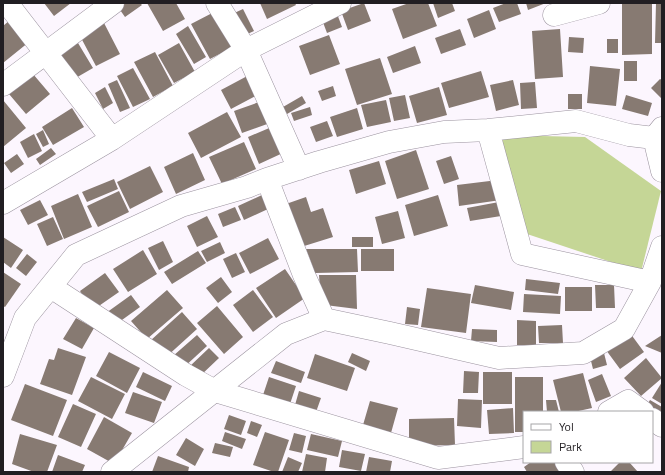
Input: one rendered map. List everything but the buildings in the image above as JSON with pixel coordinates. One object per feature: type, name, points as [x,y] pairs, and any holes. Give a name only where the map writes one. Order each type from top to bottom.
[{"type":"street","points":[[7,3],[112,140]]},
{"type":"street","points":[[3,85],[113,3]]},
{"type":"street","points":[[217,3],[246,50],[299,169]]},
{"type":"street","points":[[3,203],[112,140],[246,50],[340,3]]},
{"type":"street","points":[[554,15],[600,3]]},
{"type":"street","points":[[3,376],[25,318],[76,255],[181,206],[247,188],[267,179],[299,169],[389,142],[444,132],[488,130],[576,121],[629,135],[658,133],[662,171]]},
{"type":"street","points":[[488,130],[522,254],[650,282]]},
{"type":"street","points":[[267,179],[304,275],[324,319]]},
{"type":"street","points":[[112,472],[286,334],[324,319],[500,358],[583,353],[624,330],[650,282],[662,247]]},
{"type":"street","points":[[51,287],[186,375],[215,391],[438,458],[523,447]]},
{"type":"street","points":[[611,411],[628,401],[642,411]]},
{"type":"street","points":[[653,420],[662,426]]},
{"type":"street","points":[[567,463],[573,472]]},
{"type":"green space","points":[[499,135],[585,137],[661,191],[641,272],[524,233]]}]
